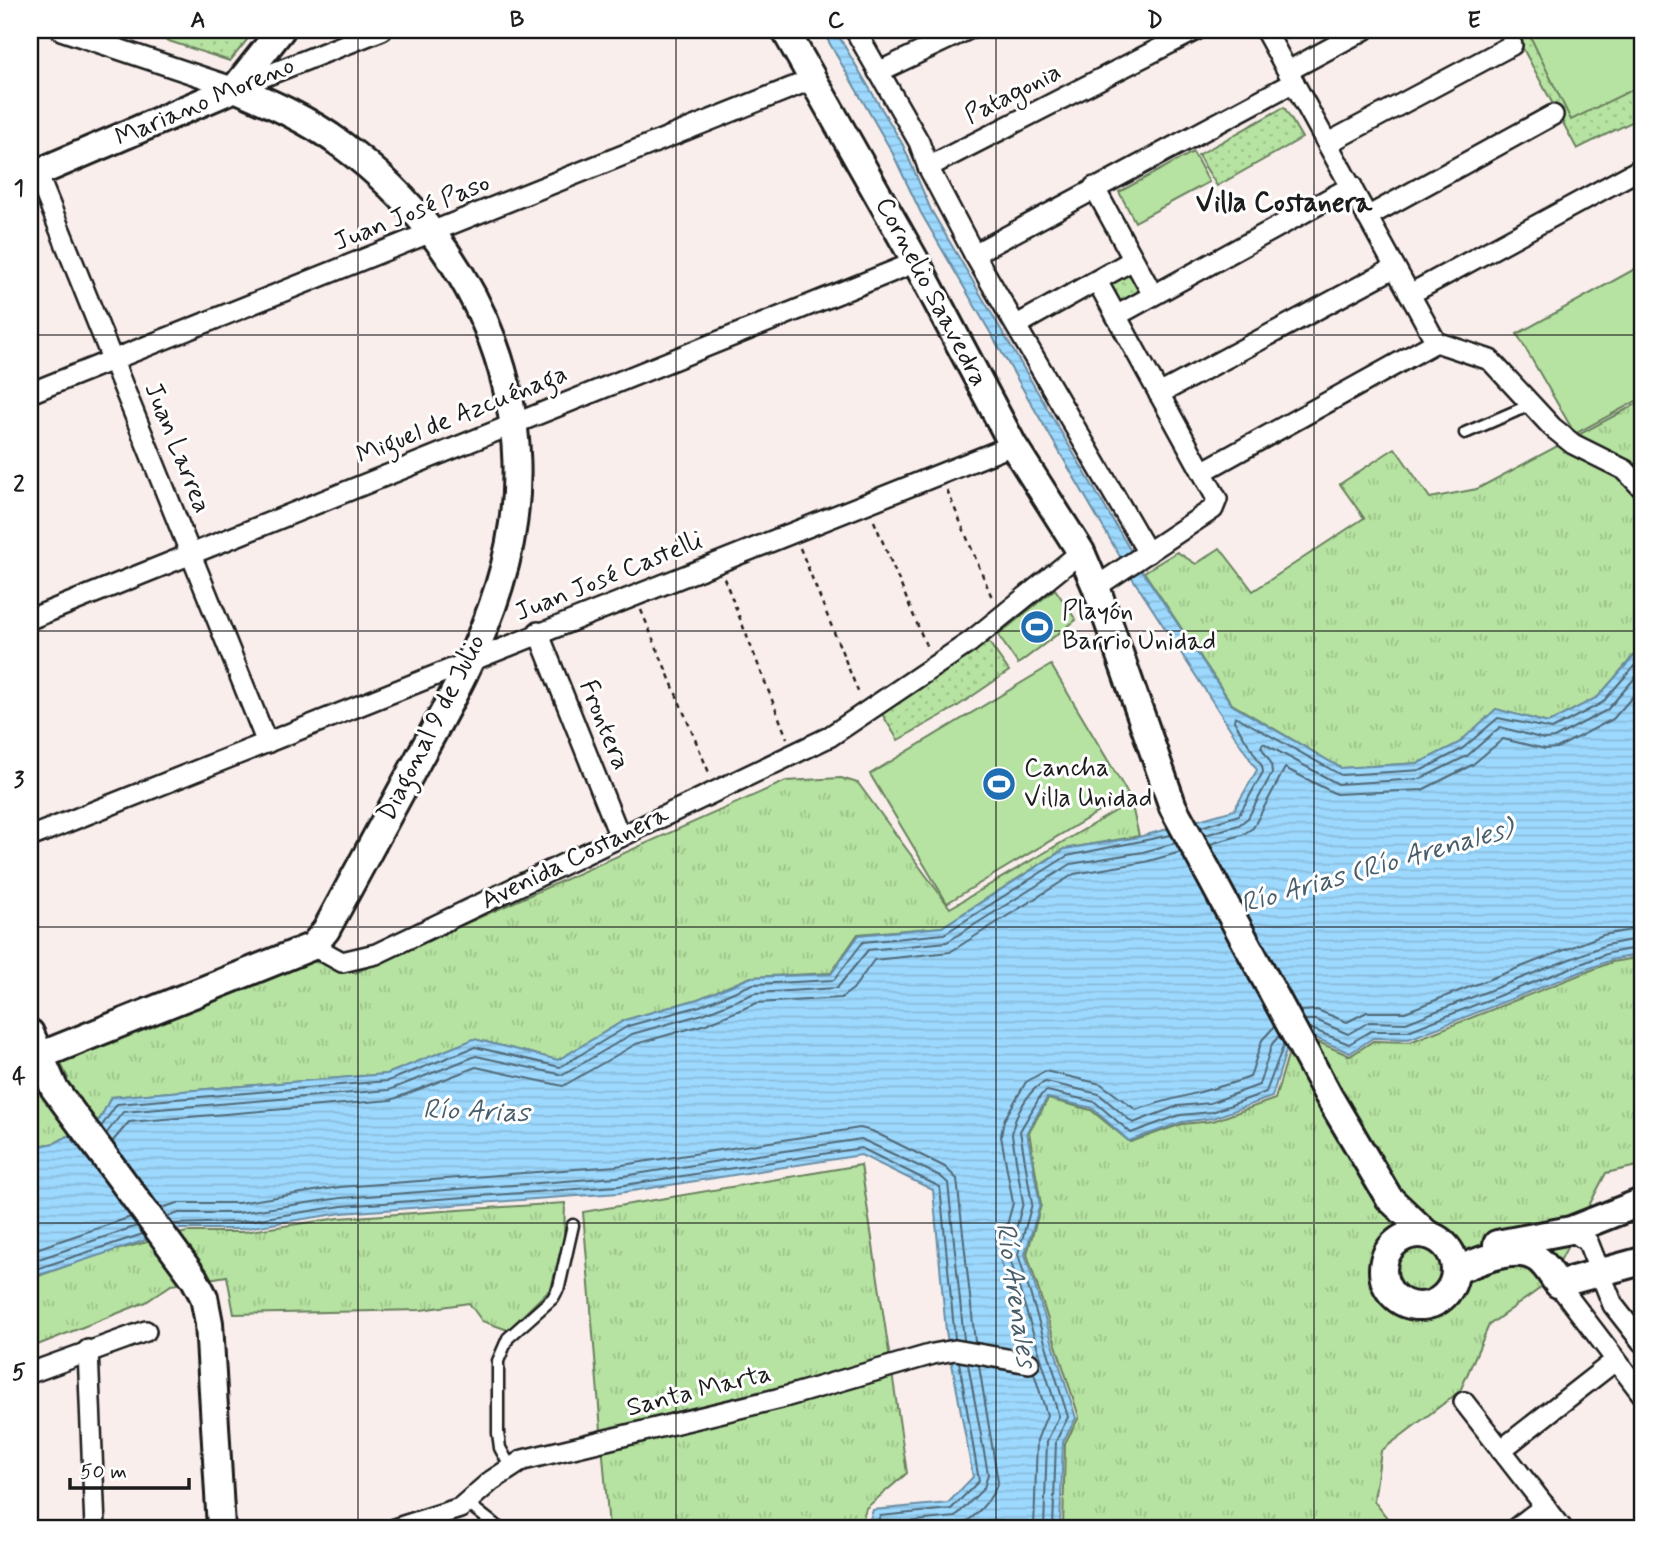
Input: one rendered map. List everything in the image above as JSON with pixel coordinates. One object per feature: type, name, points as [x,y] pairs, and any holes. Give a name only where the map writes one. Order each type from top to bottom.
[{"type":"street","name":"Diagonal 9 de Julio","points":[[61,30],[235,88],[293,113],[341,144],[390,187],[432,234],[464,277],[494,338],[513,422],[517,481],[511,542],[499,586],[472,660],[326,930],[313,946]]},
{"type":"street","points":[[235,88],[281,30]]},
{"type":"street","name":"Mariano Moreno","points":[[33,174],[235,88],[382,30]]},
{"type":"street","name":"Cornelio Saavedra","points":[[785,30],[916,262],[1013,445],[1081,552],[1107,580],[1173,807],[1328,1095],[1389,1198]]},
{"type":"street","points":[[855,30],[919,142],[928,167],[974,254],[1148,553]]},
{"type":"street","points":[[878,72],[967,30]]},
{"type":"street","name":"Patagonia","points":[[928,167],[1196,30]]},
{"type":"street","points":[[1265,30],[1436,342]]},
{"type":"street","points":[[974,254],[1291,76],[1364,30]]},
{"type":"street","points":[[1328,143],[1512,45]]},
{"type":"street","name":"Juan José Paso","points":[[30,393],[813,79]]},
{"type":"street","points":[[1367,217],[1553,115]]},
{"type":"street","points":[[1410,294],[1642,168]]},
{"type":"street","name":"Juan Larrea","points":[[33,174],[112,358],[267,743]]},
{"type":"street","points":[[1116,316],[1352,186]]},
{"type":"street","points":[[1094,187],[1153,295]]},
{"type":"street","points":[[1017,326],[1133,260]]},
{"type":"street","name":"Miguel de Azcuénaga","points":[[30,619],[513,422],[916,262]]},
{"type":"street","points":[[1159,394],[1394,268]]},
{"type":"street","points":[[1097,281],[1217,499],[1213,509],[1107,580]]},
{"type":"street","points":[[1202,472],[1436,342],[1473,352],[1490,360],[1530,405],[1573,444],[1625,470],[1642,488]]},
{"type":"street","name":"Juan José Castelli","points":[[30,837],[538,632],[1013,445]]},
{"type":"street","name":"Avenida Costanera","points":[[313,946],[342,962],[376,954],[715,789],[829,737],[935,666],[1000,618],[1081,552]]},
{"type":"street","name":"Frontera","points":[[538,632],[620,836]]},
{"type":"street","points":[[221,1528],[211,1335],[204,1297],[194,1278],[54,1088],[33,1049],[313,946]]},
{"type":"street","points":[[1389,1198],[1444,1251],[1448,1291],[1441,1299],[1431,1304],[1410,1305],[1400,1300],[1386,1284],[1384,1265],[1392,1227],[1389,1198]]},
{"type":"street","points":[[1444,1251],[1478,1248],[1571,1230],[1642,1202]]},
{"type":"street","points":[[1571,1230],[1588,1242],[1598,1272],[1614,1305],[1642,1342]]},
{"type":"street","points":[[1388,1254],[1405,1237],[1444,1251],[1481,1260],[1519,1253],[1536,1257],[1559,1283],[1642,1394]]},
{"type":"street","points":[[1559,1283],[1642,1261]]},
{"type":"street","points":[[30,1373],[146,1331]]},
{"type":"street","points":[[88,1350],[95,1528]]},
{"type":"street","name":"Santa Marta","points":[[398,1528],[467,1503],[510,1466],[523,1460],[781,1398],[933,1354],[955,1350],[1030,1363]]},
{"type":"street","points":[[1501,1450],[1616,1360]]},
{"type":"street","points":[[1464,1402],[1562,1528]]},
{"type":"street","points":[[1516,1528],[1545,1506]]},
{"type":"lane","points":[[1465,433],[1530,405]]},
{"type":"lane","points":[[510,1466],[500,1448],[498,1433],[498,1361],[508,1338],[553,1298],[559,1287],[573,1225]]},
{"type":"lane","points":[[467,1503],[499,1528]]},
{"type":"path","points":[[940,474],[1000,618]]},
{"type":"path","points":[[867,503],[902,594],[935,666]]},
{"type":"path","points":[[793,532],[866,712]]},
{"type":"path","points":[[717,562],[793,754]]},
{"type":"path","points":[[634,594],[715,789]]},
{"type":"green space","points":[[135,30],[255,30],[230,61]]},
{"type":"green space","points":[[1513,30],[1642,30],[1642,117],[1577,149]]},
{"type":"green space","points":[[1527,30],[1642,30],[1642,85],[1571,120]]},
{"type":"green space","points":[[1284,107],[1302,138],[1217,186],[1198,155]]},
{"type":"green space","points":[[1193,152],[1209,182],[1135,222],[1119,192]]},
{"type":"green space","points":[[1642,265],[1642,398],[1575,434],[1517,334]]},
{"type":"green space","points":[[1130,269],[1142,294],[1116,305],[1108,280]]},
{"type":"green space","points":[[1642,401],[1642,646],[1598,697],[1548,723],[1496,709],[1459,743],[1419,763],[1341,768],[1232,704],[1144,572],[1177,552],[1196,564],[1220,548],[1253,591],[1364,518],[1340,484],[1395,448],[1430,498],[1477,489]]},
{"type":"green space","name":"Playón Barrio Unidad","points":[[1055,589],[1076,620],[1018,664],[998,635]]},
{"type":"green space","points":[[988,641],[1009,671],[955,708],[898,740],[882,714]]},
{"type":"green space","name":"Cancha Villa Unidad","points":[[1051,665],[1128,794],[947,903],[870,774]]},
{"type":"green space","points":[[841,778],[858,783],[950,908],[1131,802],[1139,836],[1064,849],[942,927],[858,934],[831,973],[751,977],[698,999],[625,1020],[558,1060],[474,1039],[387,1074],[111,1097],[100,1119],[55,1143],[30,1147],[30,1094],[68,1078],[58,1058],[312,961],[355,973],[786,781]]},
{"type":"green space","points":[[1642,957],[1642,1165],[1606,1173],[1549,1282],[1489,1325],[1460,1391],[1381,1451],[1374,1501],[1395,1528],[1063,1528],[1065,1443],[1079,1417],[1027,1254],[1041,1205],[1029,1132],[1048,1099],[1091,1110],[1130,1142],[1182,1124],[1213,1121],[1275,1099],[1289,1052],[1309,1038],[1350,1056],[1373,1041],[1410,1042],[1612,962]]},
{"type":"green space","points":[[861,1165],[907,1473],[866,1508],[860,1528],[609,1528],[583,1212]]},
{"type":"green space","points":[[565,1203],[564,1238],[551,1288],[508,1330],[482,1321],[469,1303],[421,1310],[234,1314],[227,1276],[171,1285],[146,1302],[30,1348],[30,1279],[100,1254],[187,1232],[243,1232],[339,1218]]},
{"type":"water","points":[[822,30],[835,30],[903,145],[931,210],[1143,572],[1232,705],[1341,768],[1419,763],[1459,743],[1496,709],[1548,723],[1598,697],[1642,647],[1642,954],[1611,960],[1409,1039],[1373,1038],[1350,1053],[1309,1035],[1286,1051],[1272,1097],[1213,1118],[1182,1122],[1129,1141],[1092,1108],[1047,1098],[1027,1132],[1040,1205],[1025,1254],[1076,1418],[1063,1442],[1060,1528],[867,1528],[873,1510],[948,1503],[973,1477],[946,1331],[933,1190],[861,1155],[619,1193],[342,1213],[240,1229],[179,1229],[30,1278],[30,1148],[55,1143],[100,1119],[111,1097],[387,1074],[474,1039],[558,1060],[625,1020],[698,999],[752,977],[831,974],[859,935],[942,927],[1065,849],[1139,837],[1234,810],[1257,770],[1133,579],[921,213],[892,152]]},
{"type":"place","name":"Playón Barrio Unidad","points":[[1037,627]]},
{"type":"place","name":"Cancha Villa Unidad","points":[[999,784]]},
{"type":"district","name":"Villa Costanera","points":[[1284,203]]},
{"type":"water label","name":"Río Arias (Río Arenales)","points":[[1377,867]]},
{"type":"water label","name":"Río Arias","points":[[476,1112]]},
{"type":"water label","name":"Río Arenales","points":[[1015,1295]]}]
